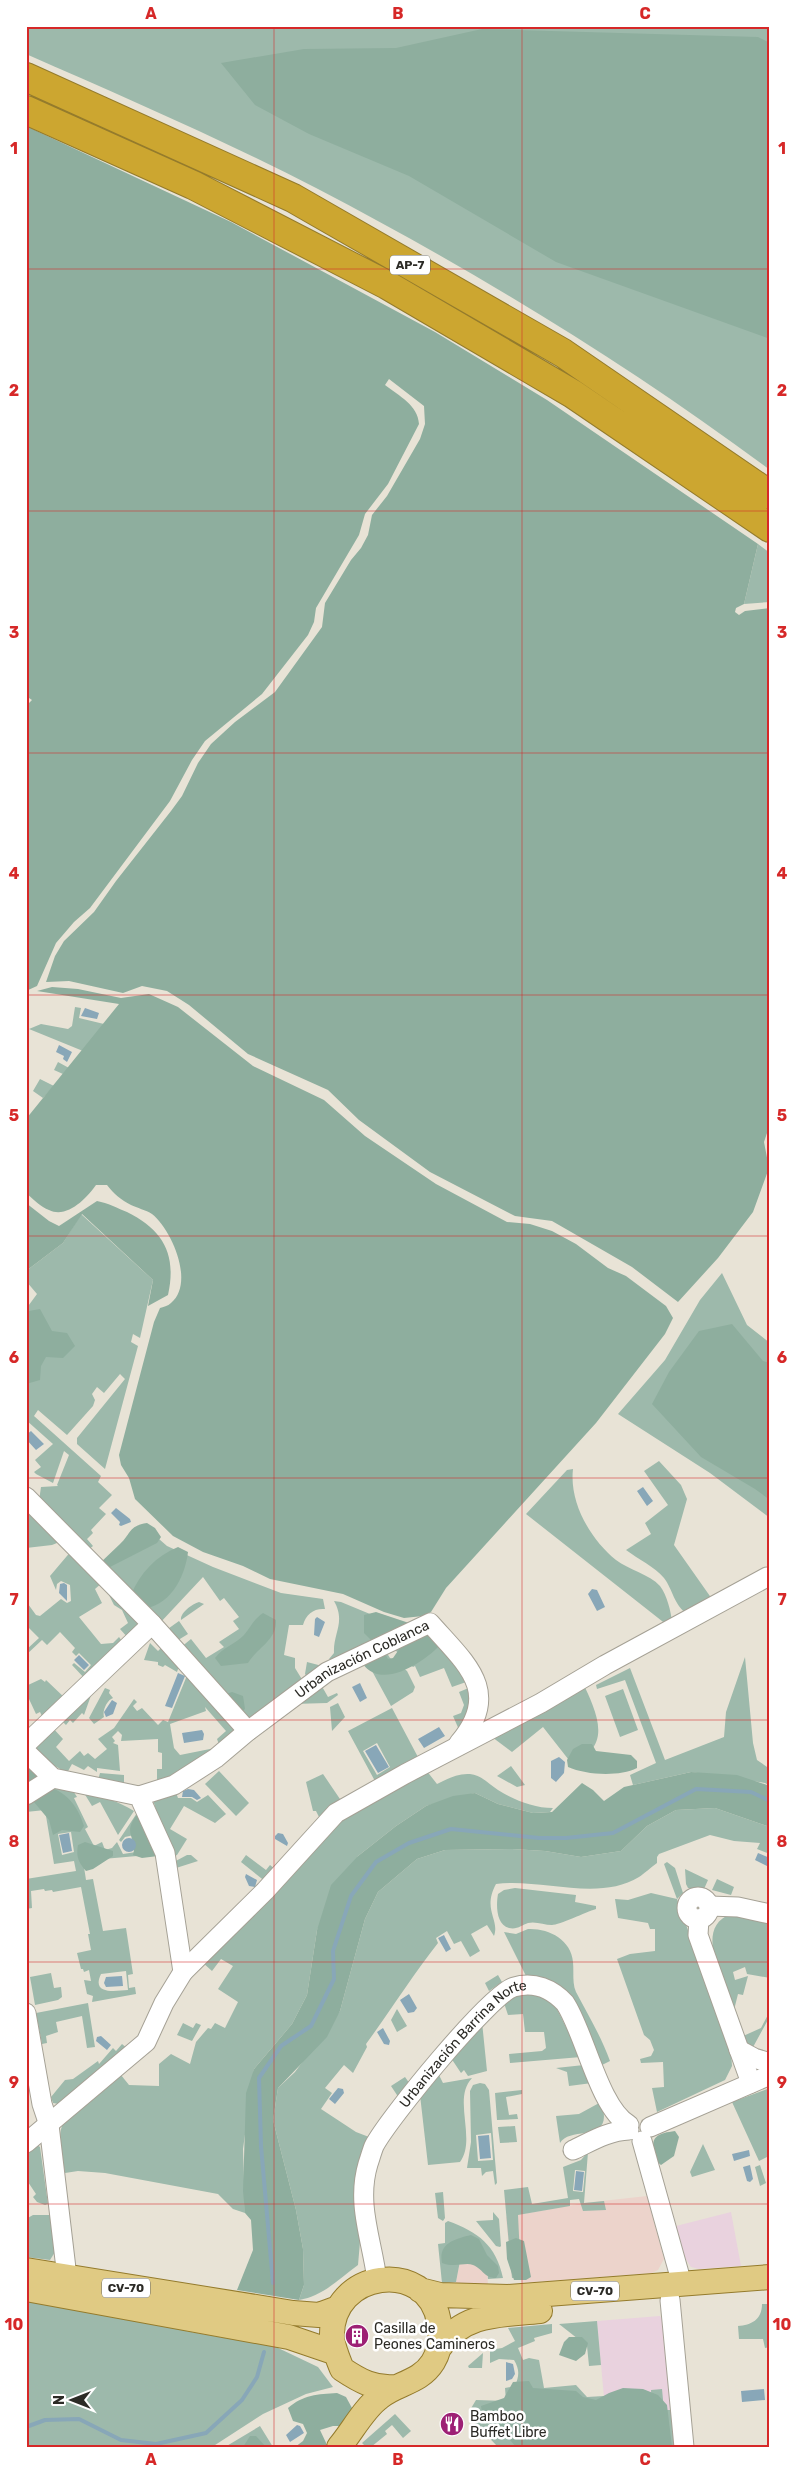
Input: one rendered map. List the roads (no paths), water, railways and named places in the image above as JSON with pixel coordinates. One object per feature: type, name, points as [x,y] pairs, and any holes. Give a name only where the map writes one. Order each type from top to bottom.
[{"type":"highway","name":"AP-7","points":[[26,77],[301,202],[563,353],[770,495]]},
{"type":"highway","name":"AP-7","points":[[26,110],[193,185],[387,285],[573,394],[770,528]]},
{"type":"main road","name":"CV-70","points":[[26,2270],[68,2277],[224,2314],[281,2335],[339,2361],[370,2385],[396,2387],[411,2382],[423,2374],[433,2362],[439,2348],[448,2335],[462,2325],[476,2319],[676,2292],[770,2277]]},
{"type":"main road","name":"CV-70","points":[[26,2289],[224,2314],[286,2312],[319,2315],[338,2308],[355,2290],[377,2280],[392,2279],[407,2282],[420,2290],[431,2302],[438,2316],[441,2332],[439,2348]]},
{"type":"main road","name":"CV-70","points":[[420,2290],[440,2295],[508,2297],[676,2292],[770,2293]]},
{"type":"main road","points":[[338,2308],[333,2322],[332,2338],[339,2361],[354,2388],[356,2401],[345,2439]]},
{"type":"main road","points":[[345,2439],[378,2397],[396,2387]]},
{"type":"street","points":[[26,1497],[152,1624],[248,1731]]},
{"type":"street","name":"Urbanización Coblanca","points":[[26,2143],[49,2126],[146,2042],[164,2003],[184,1972],[265,1891],[336,1813],[455,1747],[541,1703],[605,1665],[767,1577]]},
{"type":"street","name":"Urbanización Coblanca","points":[[26,1752],[53,1778],[140,1796],[174,1785],[216,1758],[248,1731],[327,1672],[430,1623],[468,1668],[481,1699],[478,1715],[468,1732],[455,1747]]},
{"type":"street","points":[[26,1744],[152,1624]]},
{"type":"street","points":[[26,1796],[53,1778]]},
{"type":"street","points":[[140,1796],[165,1853],[184,1972]]},
{"type":"street","points":[[751,2083],[698,1935],[704,1912],[738,1907],[770,1914]]},
{"type":"street","name":"Urbanización Barrina Norte","points":[[377,2280],[363,2214],[362,2195],[364,2177],[374,2146],[416,2089],[487,2006],[506,1991],[523,1986],[545,1987],[556,1993],[565,2003],[606,2095],[619,2117],[637,2131],[676,2292],[684,2447]]},
{"type":"street","points":[[26,2012],[42,2104],[49,2126],[68,2277]]},
{"type":"street","points":[[739,2050],[754,2058],[770,2063]]},
{"type":"street","points":[[573,2150],[617,2130],[637,2131],[770,2075]]},
{"type":"water","points":[[85,1008],[99,1013],[97,1019],[81,1016]]},
{"type":"water","points":[[59,1045],[72,1052],[67,1062],[63,1059],[64,1056],[56,1052]]},
{"type":"water","points":[[31,1431],[44,1444],[36,1450],[26,1439],[26,1435]]},
{"type":"water","points":[[643,1487],[653,1501],[647,1506],[637,1491]]},
{"type":"water","points":[[116,1508],[130,1519],[131,1522],[119,1525],[120,1522],[111,1513]]},
{"type":"water","points":[[64,1583],[67,1585],[67,1601],[59,1593],[60,1584]]},
{"type":"water","points":[[592,1589],[597,1590],[605,1607],[597,1611],[588,1594]]},
{"type":"water","points":[[317,1617],[325,1622],[319,1637],[314,1635],[315,1619]]},
{"type":"water","points":[[79,1655],[89,1665],[84,1670],[74,1660]]},
{"type":"water","points":[[178,1673],[185,1676],[172,1708],[165,1706]]},
{"type":"water","points":[[360,1683],[367,1698],[360,1702],[352,1687]]},
{"type":"water","points":[[112,1700],[117,1703],[113,1714],[106,1717],[104,1712]]},
{"type":"water","points":[[439,1727],[445,1736],[424,1748],[418,1739]]},
{"type":"water","points":[[202,1730],[204,1734],[203,1740],[184,1743],[182,1733]]},
{"type":"water","points":[[376,1745],[389,1767],[378,1773],[365,1751]]},
{"type":"water","points":[[559,1757],[565,1762],[564,1773],[556,1782],[551,1778],[551,1761]]},
{"type":"water","points":[[188,1789],[194,1790],[201,1798],[197,1800],[192,1797],[182,1797],[183,1791]]},
{"type":"water","points":[[69,1833],[72,1851],[63,1853],[59,1835]]},
{"type":"water","points":[[278,1833],[283,1834],[288,1843],[287,1846],[275,1839]]},
{"type":"water","points":[[129,1838],[134,1840],[136,1845],[134,1850],[129,1852],[124,1850],[122,1845],[124,1840]]},
{"type":"water","points":[[758,1853],[770,1858],[769,1867],[755,1860]]},
{"type":"water","points":[[246,1874],[257,1880],[255,1887],[249,1886],[245,1877]]},
{"type":"water","points":[[444,1935],[451,1949],[446,1952],[438,1938]]},
{"type":"water","points":[[122,1976],[123,1986],[106,1987],[104,1983],[106,1977]]},
{"type":"water","points":[[409,1994],[417,2008],[414,2012],[408,2013],[400,2000]]},
{"type":"water","points":[[383,2028],[390,2041],[389,2045],[384,2044],[377,2032]]},
{"type":"water","points":[[101,2036],[111,2045],[107,2050],[96,2041],[97,2037]]},
{"type":"water","points":[[338,2088],[343,2089],[344,2093],[335,2104],[329,2099]]},
{"type":"water","points":[[489,2135],[491,2158],[480,2159],[478,2136]]},
{"type":"water","points":[[749,2150],[750,2156],[734,2161],[732,2154]]},
{"type":"water","points":[[750,2165],[753,2179],[750,2182],[747,2181],[743,2167]]},
{"type":"water","points":[[576,2171],[584,2172],[582,2191],[574,2190]]},
{"type":"water","points":[[506,2362],[513,2364],[515,2374],[512,2379],[506,2381]]},
{"type":"water","points":[[764,2389],[765,2400],[742,2402],[741,2391]]},
{"type":"water","points":[[297,2425],[300,2426],[304,2433],[290,2442],[286,2435]]},
{"type":"waterway","points":[[273,2283],[261,2146],[259,2078],[281,2046],[311,2026],[334,1979],[333,1951],[351,1896],[376,1862],[409,1843],[451,1829],[539,1838],[566,1838],[613,1833],[696,1789],[751,1792],[770,1801]]},
{"type":"waterway","points":[[26,2427],[45,2420],[79,2419],[121,2440],[156,2444],[206,2433],[242,2400],[257,2377],[264,2352]]},
{"type":"place","name":"Casilla de Peones Camineros","points":[[357,2336]]},
{"type":"place","name":"Bamboo Buffet Libre","points":[[452,2424]]}]
